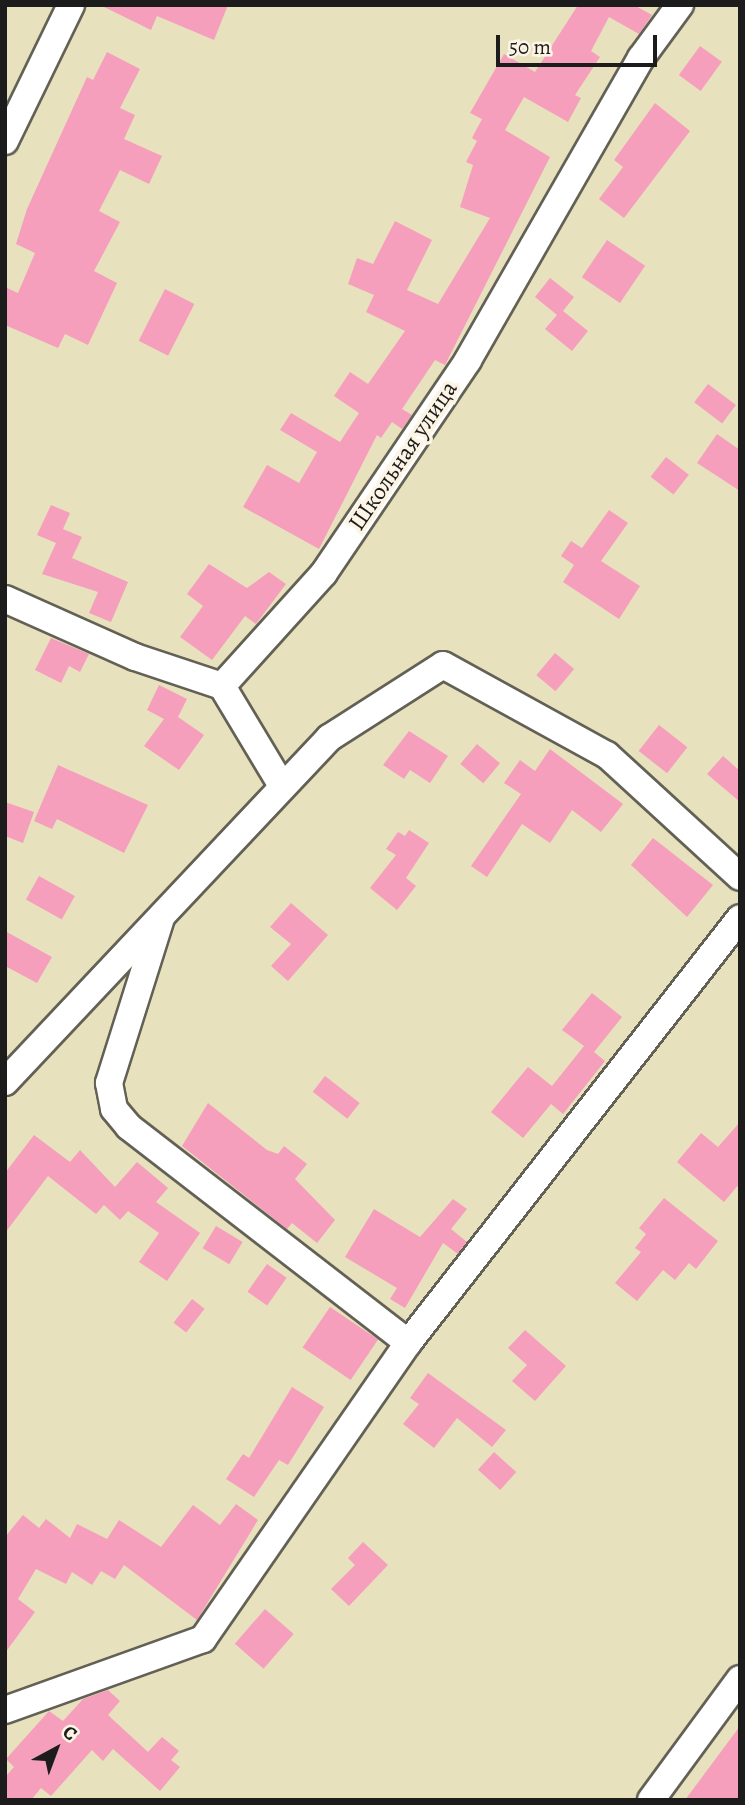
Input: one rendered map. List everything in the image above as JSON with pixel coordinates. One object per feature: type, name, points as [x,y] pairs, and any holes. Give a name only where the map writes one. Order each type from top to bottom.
[{"type":"street","points":[[5,141],[71,5]]},
{"type":"street","name":"Школьная улица","points":[[222,686],[324,573],[453,383],[640,58],[678,6]]},
{"type":"street","points":[[5,599],[135,657],[222,686],[281,784]]},
{"type":"street","points":[[5,1083],[281,784],[329,738],[443,665],[607,755],[740,877]]},
{"type":"street","points":[[164,909],[109,1083],[114,1108],[129,1127],[408,1343]]},
{"type":"street","points":[[5,1710],[203,1639],[408,1343],[740,918]]},
{"type":"street","points":[[651,1800],[740,1679]]},
{"type":"building","points":[[100,5],[228,5],[214,40],[157,16],[151,30]]},
{"type":"building","points":[[578,5],[634,5],[652,15],[639,34],[609,17],[591,51],[600,57],[575,95],[581,98],[568,122],[524,97],[505,130],[550,157],[445,365],[435,360],[402,409],[412,415],[402,429],[392,422],[381,438],[377,435],[319,549],[243,507],[267,465],[299,483],[317,452],[280,430],[291,413],[340,442],[359,413],[334,396],[350,372],[368,384],[405,331],[366,312],[374,295],[348,284],[357,258],[373,264],[395,221],[432,240],[407,290],[438,304],[490,218],[460,207],[473,165],[466,162],[477,141],[472,138],[482,119],[470,113],[504,54],[535,72]]},
{"type":"building","points":[[700,46],[722,62],[701,91],[679,75]]},
{"type":"building","points":[[107,52],[140,69],[120,108],[135,115],[124,139],[162,156],[149,184],[120,170],[99,211],[120,222],[94,271],[117,283],[88,345],[65,334],[58,348],[5,325],[5,287],[18,293],[35,253],[16,244],[27,209],[87,77],[93,80]]},
{"type":"building","points":[[655,103],[690,131],[624,218],[599,199],[623,167],[614,160]]},
{"type":"building","points":[[607,240],[645,266],[620,303],[582,277]]},
{"type":"building","points":[[550,278],[574,297],[563,311],[588,331],[572,351],[545,329],[557,315],[535,297]]},
{"type":"building","points":[[165,289],[194,304],[168,356],[139,341]]},
{"type":"building","points":[[708,384],[736,405],[722,423],[694,402]]},
{"type":"building","points":[[717,434],[740,450],[740,491],[697,463]]},
{"type":"building","points":[[666,457],[689,475],[673,495],[651,477]]},
{"type":"building","points":[[51,505],[70,513],[63,529],[82,537],[72,558],[128,582],[111,622],[89,613],[98,592],[42,574],[56,543],[37,535]]},
{"type":"building","points":[[609,510],[628,523],[601,561],[640,586],[619,619],[563,582],[574,565],[561,556],[571,541],[582,548]]},
{"type":"building","points":[[209,564],[247,588],[269,572],[286,584],[256,624],[245,616],[212,660],[180,637],[203,606],[187,594]]},
{"type":"building","points":[[51,638],[89,654],[80,672],[69,666],[61,683],[35,670]]},
{"type":"building","points":[[555,653],[574,669],[556,691],[536,675]]},
{"type":"building","points":[[159,685],[187,699],[178,717],[204,735],[179,770],[144,746],[164,719],[147,710]]},
{"type":"building","points":[[659,725],[687,747],[667,773],[639,751]]},
{"type":"building","points":[[409,731],[448,756],[430,783],[410,770],[404,779],[383,765]]},
{"type":"building","points":[[477,744],[500,763],[483,783],[460,764]]},
{"type":"building","points":[[550,749],[623,804],[601,832],[572,810],[550,843],[522,824],[487,877],[471,866],[521,794],[504,783],[520,760],[535,771]]},
{"type":"building","points":[[723,756],[740,771],[740,802],[707,774]]},
{"type":"building","points":[[58,765],[148,805],[124,853],[57,819],[52,829],[34,821]]},
{"type":"building","points":[[5,802],[34,812],[23,843],[5,836]]},
{"type":"building","points":[[409,830],[429,843],[406,878],[416,886],[397,910],[370,888],[396,855],[386,849],[398,832],[405,836]]},
{"type":"building","points":[[653,838],[713,885],[687,917],[631,865]]},
{"type":"building","points":[[39,876],[75,896],[62,919],[26,900]]},
{"type":"building","points":[[291,903],[328,935],[288,981],[271,966],[291,944],[270,927]]},
{"type":"building","points":[[5,931],[52,957],[37,983],[5,966]]},
{"type":"building","points":[[592,993],[622,1017],[594,1052],[605,1061],[563,1114],[551,1104],[523,1138],[491,1112],[528,1067],[552,1086],[584,1046],[562,1030]]},
{"type":"building","points":[[325,1076],[360,1103],[347,1119],[313,1092]]},
{"type":"building","points":[[208,1103],[267,1150],[278,1154],[284,1146],[307,1164],[295,1179],[335,1220],[317,1243],[292,1223],[287,1229],[182,1146]]},
{"type":"building","points":[[740,1122],[740,1183],[724,1202],[677,1162],[701,1133],[718,1147]]},
{"type":"building","points":[[34,1135],[70,1162],[80,1150],[115,1187],[137,1162],[168,1188],[156,1202],[200,1233],[167,1281],[139,1262],[159,1233],[128,1211],[120,1220],[104,1205],[96,1214],[48,1176],[5,1233],[5,1173]]},
{"type":"building","points":[[664,1198],[718,1241],[696,1269],[689,1263],[675,1280],[663,1270],[637,1301],[615,1283],[641,1252],[635,1248],[646,1234],[639,1228]]},
{"type":"building","points":[[453,1199],[467,1209],[451,1229],[467,1242],[458,1254],[443,1243],[405,1308],[390,1299],[397,1288],[345,1257],[374,1209],[420,1237]]},
{"type":"building","points":[[216,1226],[243,1242],[229,1264],[203,1248]]},
{"type":"building","points":[[267,1264],[287,1278],[267,1306],[247,1292]]},
{"type":"building","points":[[192,1299],[205,1309],[186,1332],[174,1323]]},
{"type":"building","points":[[330,1307],[378,1339],[351,1380],[303,1348]]},
{"type":"building","points":[[525,1330],[566,1366],[535,1401],[512,1381],[527,1365],[508,1348]]},
{"type":"building","points":[[428,1373],[506,1430],[492,1447],[457,1418],[434,1448],[403,1424],[419,1404],[410,1398]]},
{"type":"building","points":[[292,1387],[324,1407],[288,1465],[279,1460],[254,1497],[226,1479],[243,1454],[249,1458]]},
{"type":"building","points":[[494,1452],[516,1472],[500,1490],[478,1470]]},
{"type":"building","points":[[236,1504],[258,1520],[197,1620],[124,1565],[115,1579],[101,1571],[92,1585],[72,1572],[66,1584],[36,1569],[18,1599],[35,1612],[5,1653],[5,1537],[23,1515],[39,1528],[46,1519],[70,1538],[77,1524],[107,1539],[119,1520],[161,1547],[193,1505],[220,1525]]},
{"type":"building","points":[[363,1542],[388,1565],[349,1606],[331,1589],[355,1565],[348,1558]]},
{"type":"building","points":[[265,1609],[294,1634],[264,1669],[235,1644]]},
{"type":"building","points":[[108,1690],[120,1701],[108,1715],[148,1752],[162,1737],[179,1751],[171,1760],[180,1767],[160,1791],[113,1749],[103,1761],[92,1750],[51,1796],[41,1788],[31,1800],[5,1800],[5,1777],[14,1767],[6,1759],[49,1711],[63,1721],[83,1699]]},
{"type":"building","points":[[740,1726],[740,1800],[685,1800]]}]
